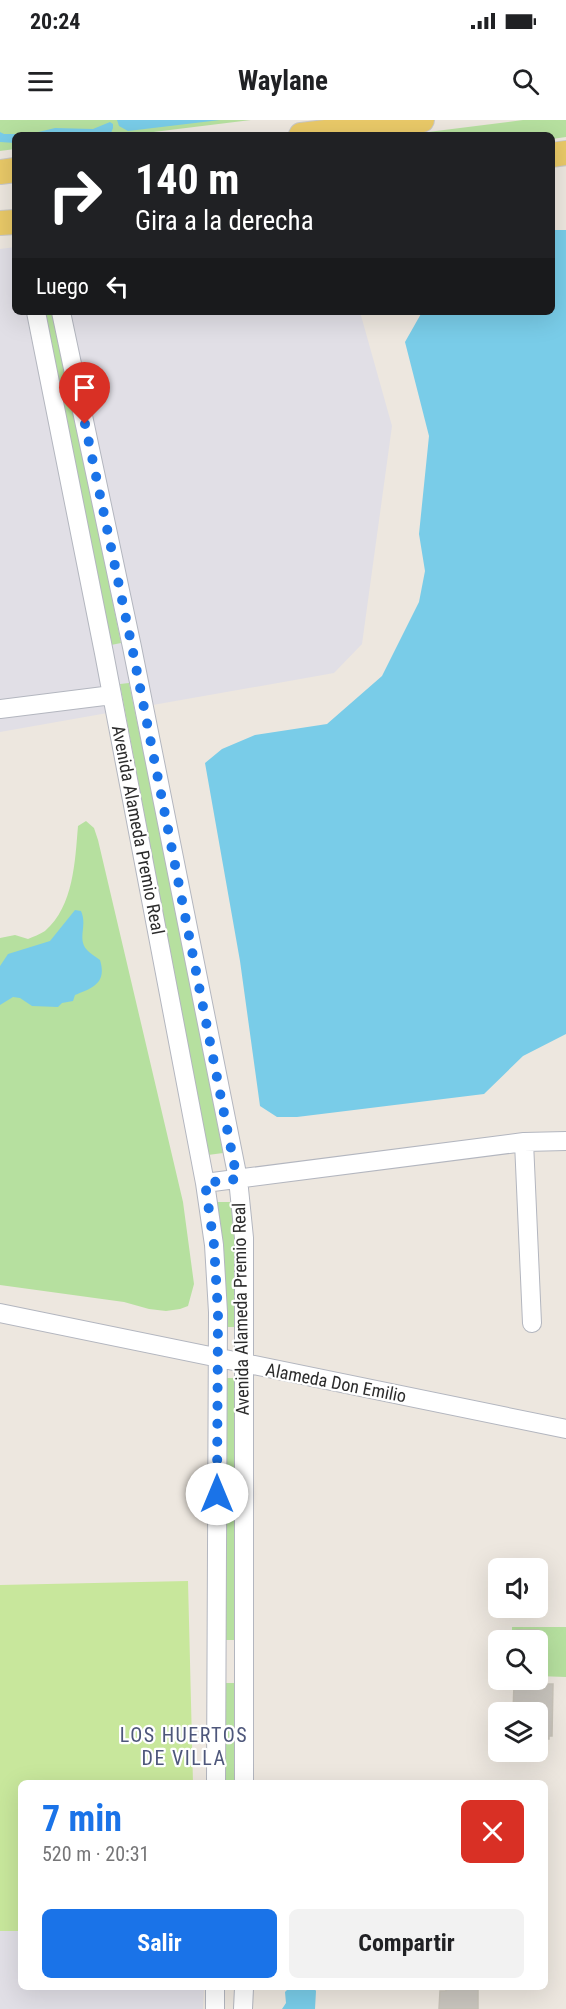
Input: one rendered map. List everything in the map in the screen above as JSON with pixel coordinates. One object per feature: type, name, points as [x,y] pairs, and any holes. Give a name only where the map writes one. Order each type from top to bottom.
[{"type":"main road","points":[[325,132],[422,120]]},
{"type":"street","name":"Avenida Alameda Premio Real","points":[[37,315],[112,695],[205,1183],[214,1245],[218,1312],[216,1780]]},
{"type":"street","name":"Avenida Alameda Premio Real","points":[[62,315],[132,647],[237,1179],[244,1238],[244,1780]]},
{"type":"street","points":[[0,709],[112,695]]},
{"type":"street","points":[[205,1183],[524,1142],[566,1141]]},
{"type":"street","points":[[524,1142],[532,1323]]},
{"type":"street","name":"Alameda Don Emilio","points":[[0,1313],[566,1429]]},
{"type":"street","points":[[215,1990],[215,2009]]},
{"type":"street","points":[[243,2009],[244,1990]]},
{"type":"shaded area","points":[[12,247],[12,315],[361,315],[392,426],[362,644],[334,673],[0,732],[0,249]]},
{"type":"shaded area","points":[[0,1931],[18,1931],[18,1990],[204,1990],[203,2009],[0,2009]]},
{"type":"green space","points":[[0,120],[251,120],[153,132],[12,132],[12,149],[0,151]]},
{"type":"green space","points":[[523,120],[566,120],[566,137],[555,139],[555,132],[428,132]]},
{"type":"green space","points":[[46,315],[55,315],[121,643],[111,645]]},
{"type":"green space","points":[[129,683],[183,943],[223,1153],[208,1155],[120,684]]},
{"type":"green space","points":[[86,821],[94,828],[98,840],[183,1202],[194,1284],[188,1306],[180,1309],[166,1311],[149,1309],[124,1302],[0,1285],[0,938],[15,935],[28,939],[45,931],[55,921],[62,909],[71,882],[78,826]]},
{"type":"green space","points":[[217,1202],[231,1202],[235,1245],[236,1327],[225,1327]]},
{"type":"green space","points":[[224,1378],[237,1378],[238,1640],[224,1640]]},
{"type":"green space","points":[[188,1581],[193,1780],[18,1780],[18,1931],[0,1931],[0,1585]]},
{"type":"green space","points":[[512,1627],[566,1627],[566,1677],[548,1676],[548,1630],[512,1630]]},
{"type":"green space","points":[[223,1683],[235,1683],[236,1780],[223,1780]]},
{"type":"water","points":[[117,120],[220,120],[128,131],[119,126]]},
{"type":"water","points":[[110,122],[113,124],[111,132],[38,132],[55,128],[93,129]]},
{"type":"water","points":[[0,132],[12,134],[12,143],[0,142]]},
{"type":"water","points":[[555,230],[566,230],[566,1034],[523,1056],[484,1094],[297,1117],[277,1117],[260,1106],[240,961],[205,763],[222,749],[255,735],[327,724],[382,676],[419,602],[425,571],[419,534],[429,436],[405,342],[420,315],[555,315]]},
{"type":"water","points":[[75,910],[81,911],[83,917],[82,937],[85,946],[100,960],[102,974],[97,984],[75,995],[73,1001],[62,1003],[58,1007],[32,1006],[20,998],[13,997],[0,1005],[0,966],[8,954],[50,941]]},
{"type":"water","points":[[287,1990],[315,1990],[315,2009],[282,2009],[286,2003],[285,1992]]},
{"type":"building","points":[[548,1684],[553,1684],[552,1736],[548,1739],[548,1702],[513,1702],[514,1690],[548,1690]]},
{"type":"building","points":[[478,1990],[478,2009],[439,2009],[440,1991]]},
{"type":"district","name":"LOS HUERTOS DE VILLA","points":[[184,1746]]},
{"type":"route","points":[[85,424],[132,647],[237,1179],[205,1183],[214,1245],[218,1312],[217,1494]]}]
